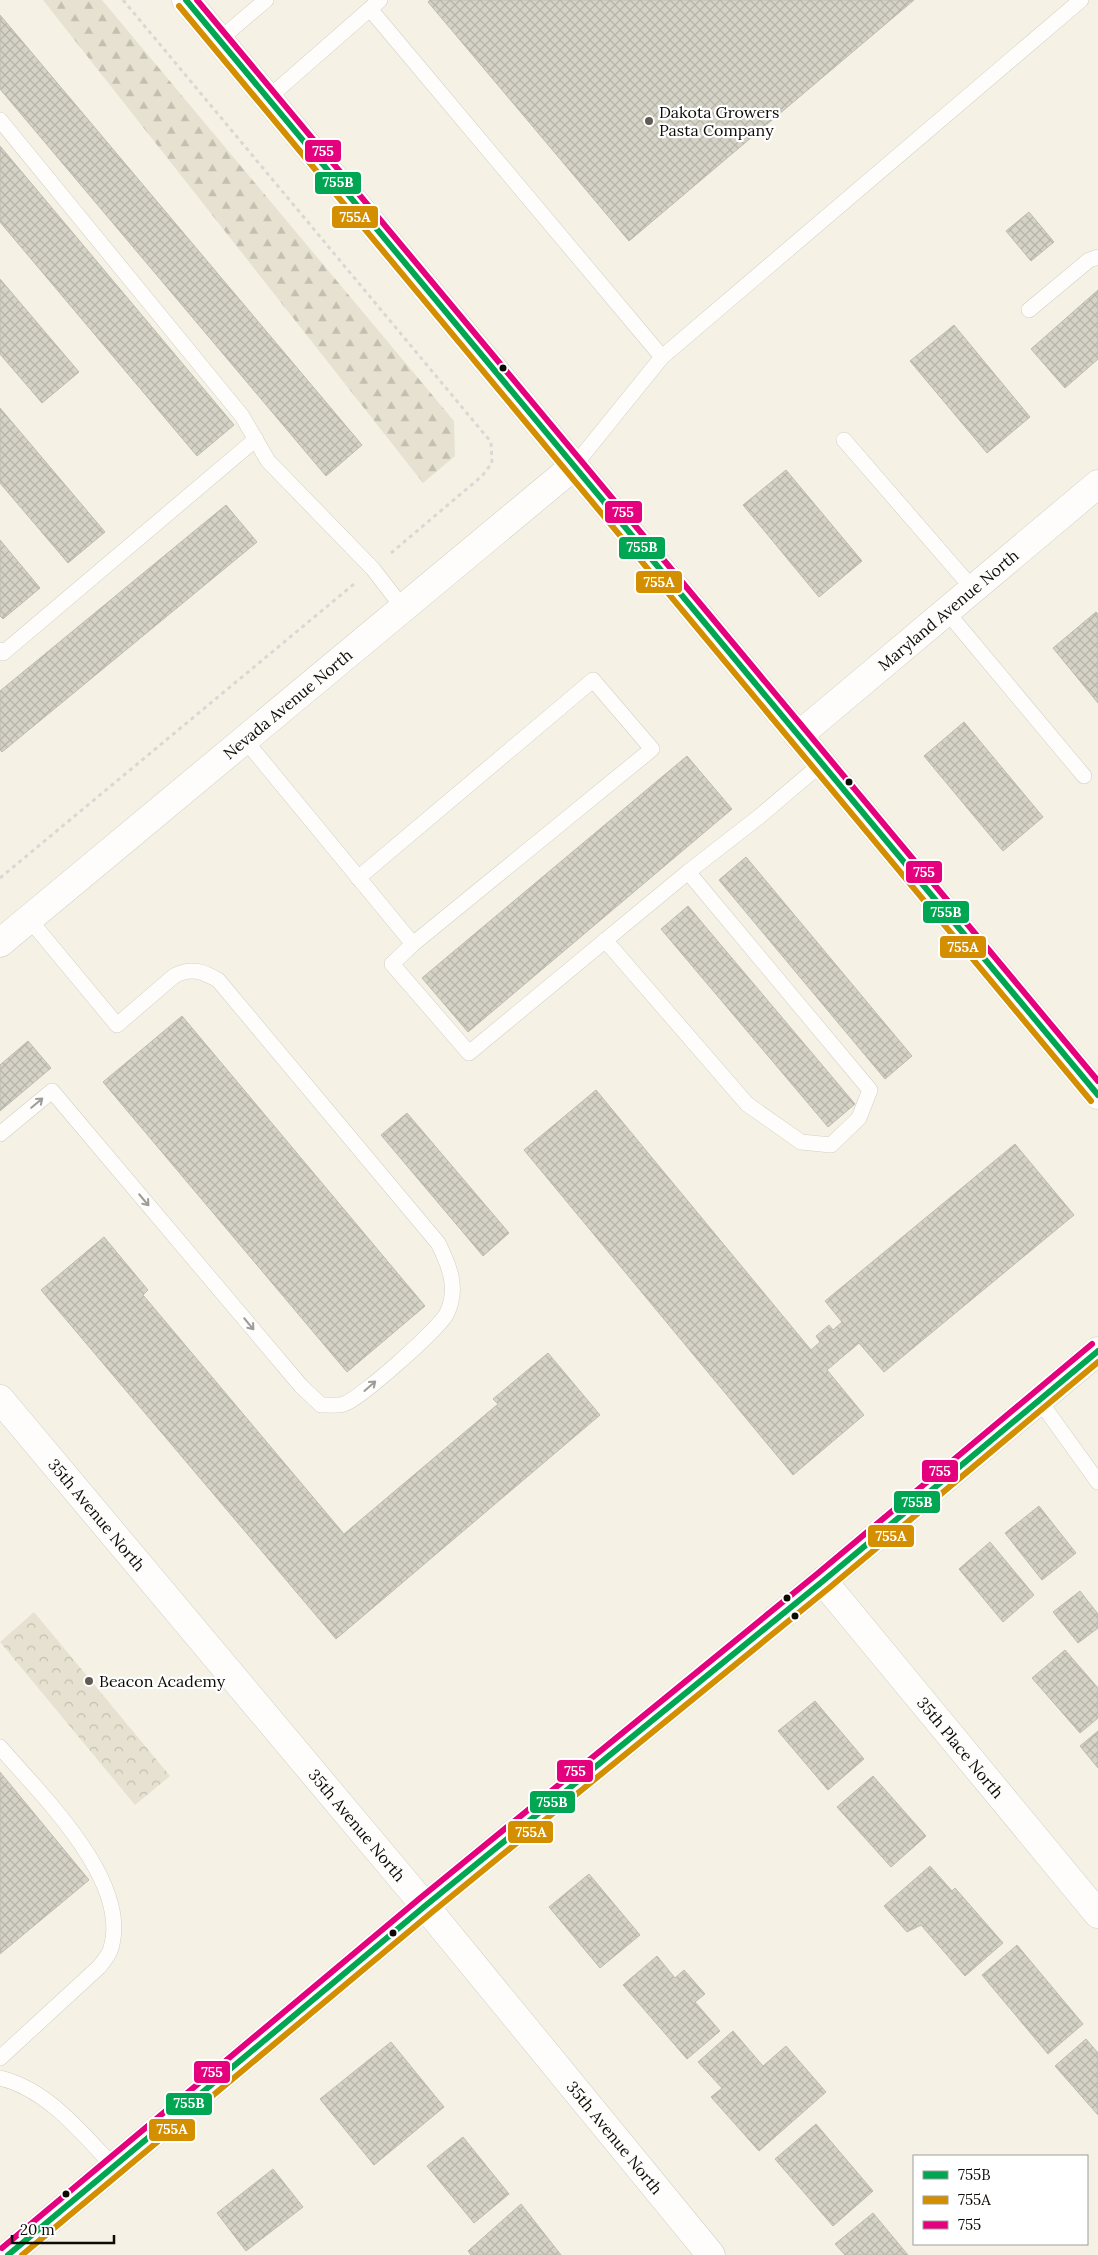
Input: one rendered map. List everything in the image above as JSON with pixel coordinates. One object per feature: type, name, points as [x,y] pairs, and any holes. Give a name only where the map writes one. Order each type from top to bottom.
[{"type":"street","points":[[186,0],[1098,1095]]},
{"type":"street","name":"Nevada Avenue North","points":[[0,943],[574,466]]},
{"type":"street","name":"Maryland Avenue North","points":[[798,736],[1098,484]]},
{"type":"street","points":[[8,2255],[36,2246],[114,2167],[425,1906],[823,1580],[1098,1351]]},
{"type":"street","name":"35th Avenue North","points":[[0,1399],[425,1906],[711,2255]]},
{"type":"street","name":"35th Place North","points":[[823,1580],[1098,1914]]},
{"type":"lane","points":[[219,40],[266,0]]},
{"type":"lane","points":[[574,466],[662,357],[1081,0]]},
{"type":"lane","points":[[268,98],[375,4],[662,357]]},
{"type":"lane","points":[[0,120],[242,416],[268,461],[373,569],[403,608]]},
{"type":"lane","points":[[1029,310],[1089,260],[1098,257]]},
{"type":"lane","points":[[0,650],[3,653],[256,439]]},
{"type":"lane","points":[[844,440],[973,589]]},
{"type":"lane","points":[[947,612],[1084,776]]},
{"type":"lane","points":[[358,878],[594,680],[652,749],[413,944],[392,964],[469,1053],[821,764]]},
{"type":"lane","points":[[246,740],[413,944]]},
{"type":"lane","points":[[605,940],[747,1104],[802,1142],[831,1145],[859,1118],[870,1090],[688,872]]},
{"type":"lane","points":[[0,1134],[52,1091],[301,1386],[321,1405],[345,1404],[362,1393],[436,1329],[447,1312],[453,1290],[451,1270],[438,1243],[218,980],[196,970],[185,970],[174,976],[117,1025],[29,919]]},
{"type":"lane","points":[[1039,1400],[1098,1482]]},
{"type":"lane","points":[[0,1747],[70,1829],[94,1864],[107,1889],[113,1911],[113,1932],[110,1952],[99,1967],[0,2058]]},
{"type":"lane","points":[[0,2078],[18,2083],[48,2103],[82,2133],[114,2167]]},
{"type":"green space","points":[[43,0],[102,0],[454,421],[455,456],[423,483]]},
{"type":"green space","points":[[34,1612],[170,1776],[135,1805],[0,1642]]},
{"type":"building","name":"Dakota Growers Pasta Company","points":[[430,0],[914,0],[629,241],[428,2]]},
{"type":"building","points":[[0,15],[362,445],[326,476],[0,89]]},
{"type":"building","points":[[0,146],[234,425],[197,456],[0,222]]},
{"type":"building","points":[[1029,212],[1054,242],[1031,261],[1006,231]]},
{"type":"building","points":[[0,279],[79,372],[42,403],[0,354]]},
{"type":"building","points":[[1098,290],[1098,359],[1065,388],[1031,349]]},
{"type":"building","points":[[954,325],[1030,417],[987,453],[910,361]]},
{"type":"building","points":[[0,408],[105,532],[68,563],[0,483]]},
{"type":"building","points":[[786,470],[862,561],[819,597],[743,505]]},
{"type":"building","points":[[226,505],[257,542],[2,752],[0,750],[0,691]]},
{"type":"building","points":[[0,540],[40,588],[3,619],[0,616]]},
{"type":"building","points":[[1096,612],[1098,614],[1098,703],[1053,648]]},
{"type":"building","points":[[964,722],[1043,817],[1003,851],[924,756]]},
{"type":"building","points":[[687,756],[732,809],[468,1032],[422,978]]},
{"type":"building","points":[[746,857],[912,1056],[885,1079],[719,880]]},
{"type":"building","points":[[688,906],[855,1104],[828,1127],[661,929]]},
{"type":"building","points":[[182,1016],[425,1306],[347,1372],[103,1082]]},
{"type":"building","points":[[28,1041],[51,1068],[0,1111],[0,1065]]},
{"type":"building","points":[[596,1090],[811,1350],[820,1342],[816,1336],[829,1325],[833,1330],[842,1322],[825,1301],[1015,1144],[1074,1215],[884,1372],[859,1343],[827,1370],[864,1415],[793,1475],[524,1150]]},
{"type":"building","points":[[407,1113],[509,1233],[483,1256],[381,1135]]},
{"type":"building","points":[[104,1237],[148,1290],[143,1295],[344,1534],[498,1404],[493,1399],[548,1353],[600,1415],[336,1639],[41,1290]]},
{"type":"building","points":[[1039,1506],[1076,1553],[1042,1580],[1005,1533]]},
{"type":"building","points":[[990,1542],[1034,1595],[1003,1622],[959,1569]]},
{"type":"building","points":[[1080,1591],[1098,1614],[1098,1628],[1078,1643],[1053,1612]]},
{"type":"building","points":[[1065,1650],[1098,1688],[1098,1718],[1080,1733],[1032,1678]]},
{"type":"building","points":[[815,1701],[864,1759],[828,1790],[778,1731]]},
{"type":"building","points":[[1098,1731],[1098,1768],[1080,1746]]},
{"type":"building","points":[[0,1772],[89,1880],[0,1954]]},
{"type":"building","points":[[873,1776],[926,1836],[891,1867],[837,1807]]},
{"type":"building","points":[[930,1866],[952,1891],[955,1888],[1003,1943],[965,1976],[921,1925],[907,1932],[884,1906]]},
{"type":"building","points":[[589,1874],[640,1935],[600,1968],[549,1907]]},
{"type":"building","points":[[1017,1945],[1083,2024],[1048,2054],[982,1975]]},
{"type":"building","points":[[657,1956],[675,1978],[684,1970],[705,1994],[695,2002],[720,2031],[687,2059],[623,1985]]},
{"type":"building","points":[[733,2031],[763,2066],[786,2046],[826,2092],[759,2151],[711,2097],[722,2088],[698,2062]]},
{"type":"building","points":[[1086,2039],[1098,2053],[1098,2115],[1055,2066]]},
{"type":"building","points":[[391,2042],[444,2107],[374,2165],[320,2099]]},
{"type":"building","points":[[816,2124],[873,2191],[833,2226],[775,2159]]},
{"type":"building","points":[[463,2137],[509,2194],[474,2223],[427,2166]]},
{"type":"building","points":[[273,2169],[303,2207],[246,2251],[217,2213]]},
{"type":"building","points":[[521,2204],[561,2255],[471,2255],[468,2251]]},
{"type":"building","points":[[873,2213],[908,2255],[845,2255],[835,2244]]},
{"type":"transit line","name":"755B","points":[[186,0],[1098,1095]]},
{"type":"transit line","name":"755","points":[[197,0],[1098,1081]]},
{"type":"transit line","name":"755A","points":[[179,6],[1091,1101]]},
{"type":"transit line","name":"755","points":[[2,2248],[419,1899],[817,1574],[1092,1344]]},
{"type":"transit line","name":"755B","points":[[8,2255],[425,1906],[823,1581],[1098,1351]]},
{"type":"transit line","name":"755A","points":[[22,2255],[431,1913],[829,1588],[1098,1362]]},
{"type":"place","name":"Dakota Growers Pasta Company","points":[[649,121]]},
{"type":"place","name":"Beacon Academy","points":[[89,1681]]}]
